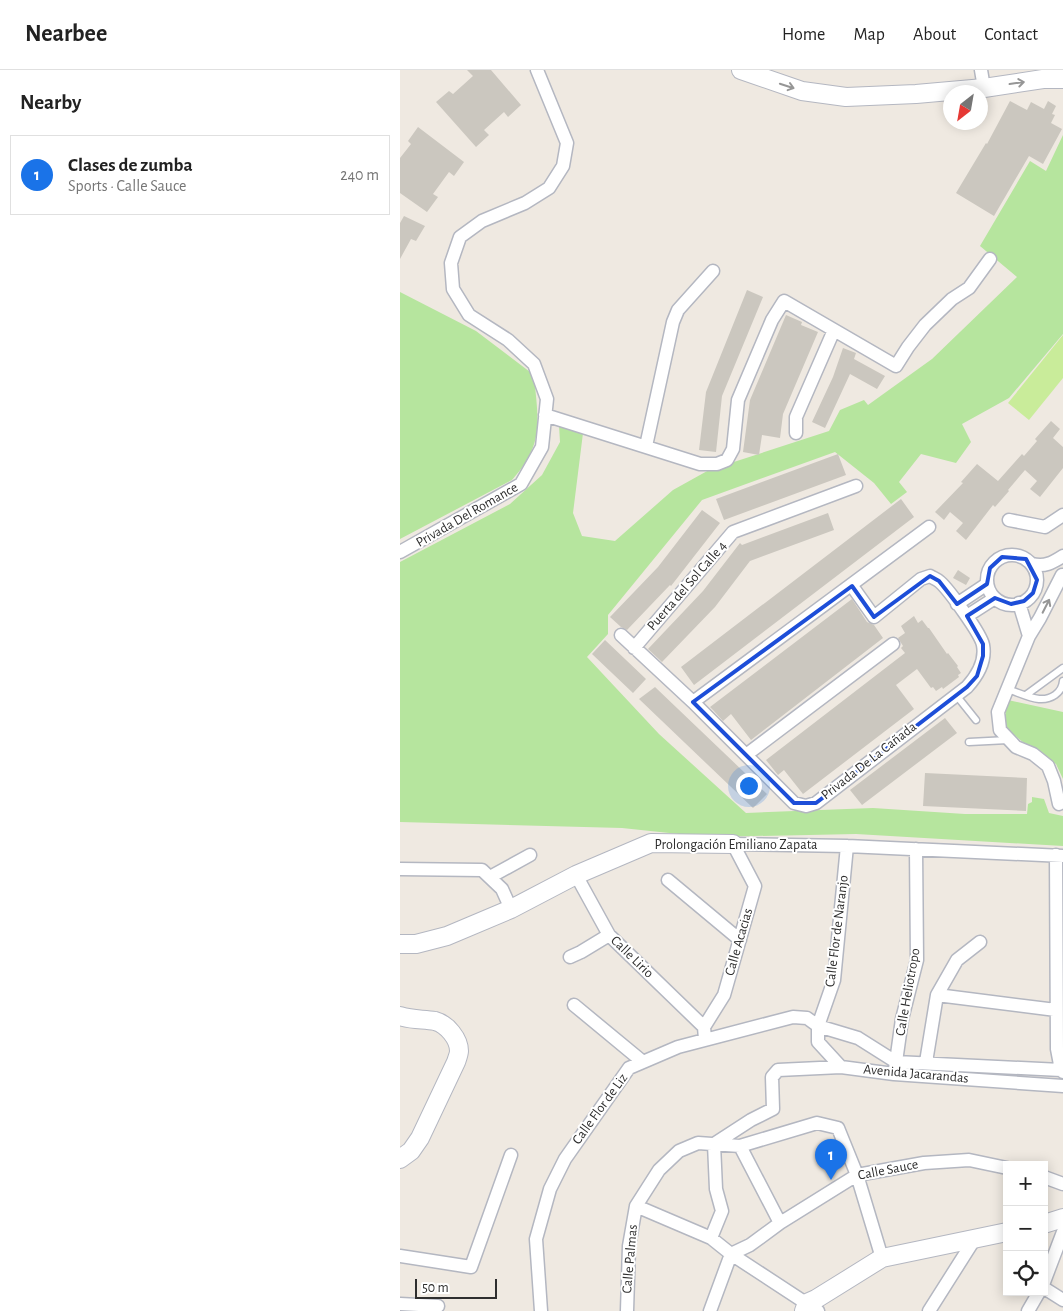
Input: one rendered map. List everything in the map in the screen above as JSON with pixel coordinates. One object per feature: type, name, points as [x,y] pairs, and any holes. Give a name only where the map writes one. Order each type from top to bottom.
[{"type":"street","name":"Privada Del Romance","points":[[400,552],[521,484],[542,447],[547,399],[534,364],[508,340],[470,315],[453,289],[451,263],[460,237],[482,222],[525,203],[549,188],[562,166],[567,143],[537,70]]},
{"type":"street","points":[[740,70],[802,91],[846,97],[943,92]]},
{"type":"street","points":[[981,70],[984,85]]},
{"type":"street","points":[[988,87],[1044,79],[1063,79]]},
{"type":"street","points":[[545,414],[700,464],[717,464],[727,460],[733,449],[738,400],[772,320],[784,301],[896,366],[925,324],[952,299],[969,288],[990,259]]},
{"type":"street","points":[[646,446],[673,322],[678,310],[713,271]]},
{"type":"street","points":[[796,433],[796,417],[834,330]]},
{"type":"street","name":"Puerta del Sol Calle 4","points":[[634,648],[734,532],[856,486]]},
{"type":"street","points":[[1009,520],[1045,526],[1063,515]]},
{"type":"street","points":[[693,702],[930,527]]},
{"type":"street","points":[[1062,575],[1024,601],[1011,604],[996,598],[990,592],[987,584],[990,568],[995,561],[1002,557],[1010,555],[1019,556],[1032,564],[1042,566],[1052,563],[1063,556]]},
{"type":"street","points":[[1024,601],[1033,593],[1037,580],[1032,564]]},
{"type":"street","points":[[1058,804],[1054,781],[1048,766],[1033,754],[1016,747],[1000,730],[998,712],[1029,636],[1062,575]]},
{"type":"street","name":"Privada De La Cañada","points":[[621,636],[693,702],[794,803],[806,806],[816,802],[967,687],[977,676],[983,656],[983,644],[966,616],[939,581],[930,576],[922,579],[874,618],[852,586]]},
{"type":"street","points":[[957,604],[987,584]]},
{"type":"street","points":[[966,616],[996,598]]},
{"type":"street","points":[[1024,601],[1029,636]]},
{"type":"street","points":[[746,756],[893,644]]},
{"type":"street","name":"Prolongación Emiliano Zapata","points":[[400,944],[416,944],[447,936],[512,909],[576,875],[651,844],[847,846],[1060,856]]},
{"type":"street","name":"Calle Acacias","points":[[705,1033],[724,995],[755,886],[733,844]]},
{"type":"street","name":"Calle Flor de Naranjo","points":[[818,1026],[834,980],[847,846]]},
{"type":"street","name":"Calle Heliotropo","points":[[895,1068],[902,1019],[917,960],[916,849]]},
{"type":"street","points":[[490,877],[530,856]]},
{"type":"street","points":[[1060,856],[1056,1049],[1062,1071]]},
{"type":"street","points":[[400,869],[482,870],[502,889],[512,909]]},
{"type":"street","name":"Calle Lirio","points":[[576,875],[608,935],[705,1033]]},
{"type":"street","points":[[668,880],[740,940]]},
{"type":"street","points":[[570,957],[608,935]]},
{"type":"street","points":[[926,1062],[937,995],[957,960],[980,942]]},
{"type":"street","points":[[937,995],[1056,1010]]},
{"type":"street","points":[[574,1005],[643,1062]]},
{"type":"street","points":[[400,1016],[411,1020],[438,1022],[448,1029],[456,1039],[459,1051],[456,1062],[420,1138],[411,1151],[400,1159]]},
{"type":"street","name":"Calle Flor de Liz","points":[[541,1311],[536,1239],[550,1189],[565,1159],[629,1068],[705,1033],[793,1017],[807,1018],[818,1026]]},
{"type":"street","points":[[818,1026],[818,1042],[840,1067]]},
{"type":"street","name":"Avenida Jacarandas","points":[[818,1026],[858,1038],[895,1068],[926,1062],[1062,1071]]},
{"type":"street","name":"Avenida Jacarandas","points":[[772,1077],[778,1070],[840,1067],[895,1068],[1063,1086]]},
{"type":"street","name":"Calle Palmas","points":[[627,1311],[629,1246],[636,1206],[659,1170],[679,1150],[698,1142],[714,1144],[751,1120],[773,1110],[772,1077]]},
{"type":"street","points":[[711,1238],[722,1211],[716,1189],[714,1144],[740,1146],[817,1123],[838,1128],[857,1175],[882,1258]]},
{"type":"street","points":[[740,1146],[780,1224]]},
{"type":"street","points":[[400,1256],[471,1267],[511,1155]]},
{"type":"street","name":"Calle Sauce","points":[[731,1254],[750,1245],[857,1175],[924,1163],[969,1160],[1003,1167]]},
{"type":"street","points":[[1048,1178],[1063,1184]]},
{"type":"street","points":[[636,1206],[711,1238],[731,1254],[810,1308],[816,1299],[882,1258],[1003,1233]]},
{"type":"street","points":[[1048,1223],[1063,1218]]},
{"type":"street","points":[[1048,1271],[1063,1232]]},
{"type":"street","points":[[929,1311],[974,1240]]},
{"type":"street","points":[[710,1311],[731,1254]]},
{"type":"street","points":[[1048,1291],[1063,1300]]},
{"type":"street","points":[[1028,1311],[1037,1296]]},
{"type":"street","points":[[400,1304],[438,1306]]},
{"type":"lane","points":[[1026,695],[1063,668]]},
{"type":"lane","points":[[1007,689],[1040,699],[1056,695],[1061,690],[1063,681]]},
{"type":"lane","points":[[956,695],[976,720]]},
{"type":"lane","points":[[969,742],[1010,740]]},
{"type":"highlighted area","points":[[1002,557],[1026,559],[1037,580],[1033,593],[1024,601],[1011,604],[995,598],[967,616],[983,644],[983,656],[977,676],[967,687],[816,803],[794,803],[693,702],[852,586],[874,617],[930,576],[939,581],[957,604],[987,584],[990,568]]},
{"type":"green space","points":[[1063,135],[1063,334],[1009,398],[962,424],[971,442],[956,463],[921,454],[899,482],[907,492],[891,504],[874,483],[835,452],[702,500],[608,615],[608,634],[587,657],[659,734],[746,813],[873,808],[965,814],[1027,814],[1028,804],[1032,802],[1032,797],[1044,799],[1049,813],[1063,816],[1063,846],[856,834],[707,837],[622,828],[400,822],[400,562],[510,504],[542,475],[560,442],[559,425],[583,433],[573,513],[582,536],[615,541],[673,490],[709,470],[829,431],[840,410],[864,400],[868,405],[932,359],[1017,277],[980,246],[1030,161],[1046,171]]},
{"type":"green space","points":[[400,292],[476,331],[534,375],[537,431],[535,443],[530,454],[523,467],[512,480],[400,539]]},
{"type":"green space","points":[[1063,335],[1063,378],[1029,420],[1008,403]]},
{"type":"green space","points":[[1008,700],[1063,712],[1063,779],[1056,764],[1029,747],[1003,726]]},
{"type":"building","points":[[467,70],[491,70],[521,105],[508,117],[504,112],[484,130],[489,135],[476,147],[436,102],[449,91],[453,94],[473,76]]},
{"type":"building","points":[[1010,101],[1027,110],[1031,102],[1044,109],[1048,101],[1056,106],[1052,114],[1055,115],[1051,123],[1062,129],[1043,164],[1029,156],[994,216],[956,193],[987,144]]},
{"type":"building","points":[[418,127],[464,162],[454,176],[449,172],[433,194],[438,197],[427,212],[400,193],[400,158],[411,144],[408,141]]},
{"type":"building","points":[[404,216],[425,226],[416,241],[411,239],[400,259],[400,223]]},
{"type":"building","points":[[747,290],[763,297],[722,396],[716,452],[699,450],[706,392]]},
{"type":"building","points":[[786,315],[802,322],[801,325],[818,332],[783,414],[780,438],[762,435],[759,455],[743,452],[750,400]]},
{"type":"building","points":[[843,348],[856,353],[854,359],[885,376],[877,389],[850,374],[825,428],[812,422],[833,377]]},
{"type":"building","points":[[1051,421],[1060,429],[1053,438],[1063,447],[1063,468],[1040,497],[1030,489],[1037,481],[1025,470],[995,507],[993,505],[966,540],[956,531],[963,523],[950,512],[944,520],[935,512],[963,483],[961,482],[977,464],[998,481],[1022,454],[1024,456],[1037,441],[1035,439]]},
{"type":"building","points":[[838,454],[846,475],[724,520],[716,499]]},
{"type":"building","points":[[901,499],[914,517],[694,685],[681,667]]},
{"type":"building","points":[[702,510],[720,523],[671,586],[627,630],[621,627],[610,617],[658,567]]},
{"type":"building","points":[[828,513],[834,530],[750,561],[715,607],[662,662],[648,649],[703,591],[740,543],[742,545]]},
{"type":"building","points":[[958,570],[970,578],[966,585],[953,578]]},
{"type":"building","points":[[852,599],[867,622],[874,625],[883,638],[751,740],[731,714],[723,721],[710,707]]},
{"type":"building","points":[[914,616],[918,623],[922,620],[958,666],[961,673],[958,675],[959,677],[943,689],[942,687],[936,691],[933,687],[931,688],[917,669],[896,685],[914,709],[803,794],[784,770],[778,775],[766,760],[905,653],[901,648],[903,646],[898,638],[905,633],[901,626]]},
{"type":"building","points":[[605,640],[646,679],[633,693],[592,654]]},
{"type":"building","points":[[655,687],[767,794],[753,808],[639,699]]},
{"type":"building","points":[[945,718],[957,733],[862,805],[850,790]]},
{"type":"building","points":[[925,773],[1027,778],[1026,811],[923,806]]},
{"type":"place","name":"Clases de zumba","points":[[831,1180]]}]
